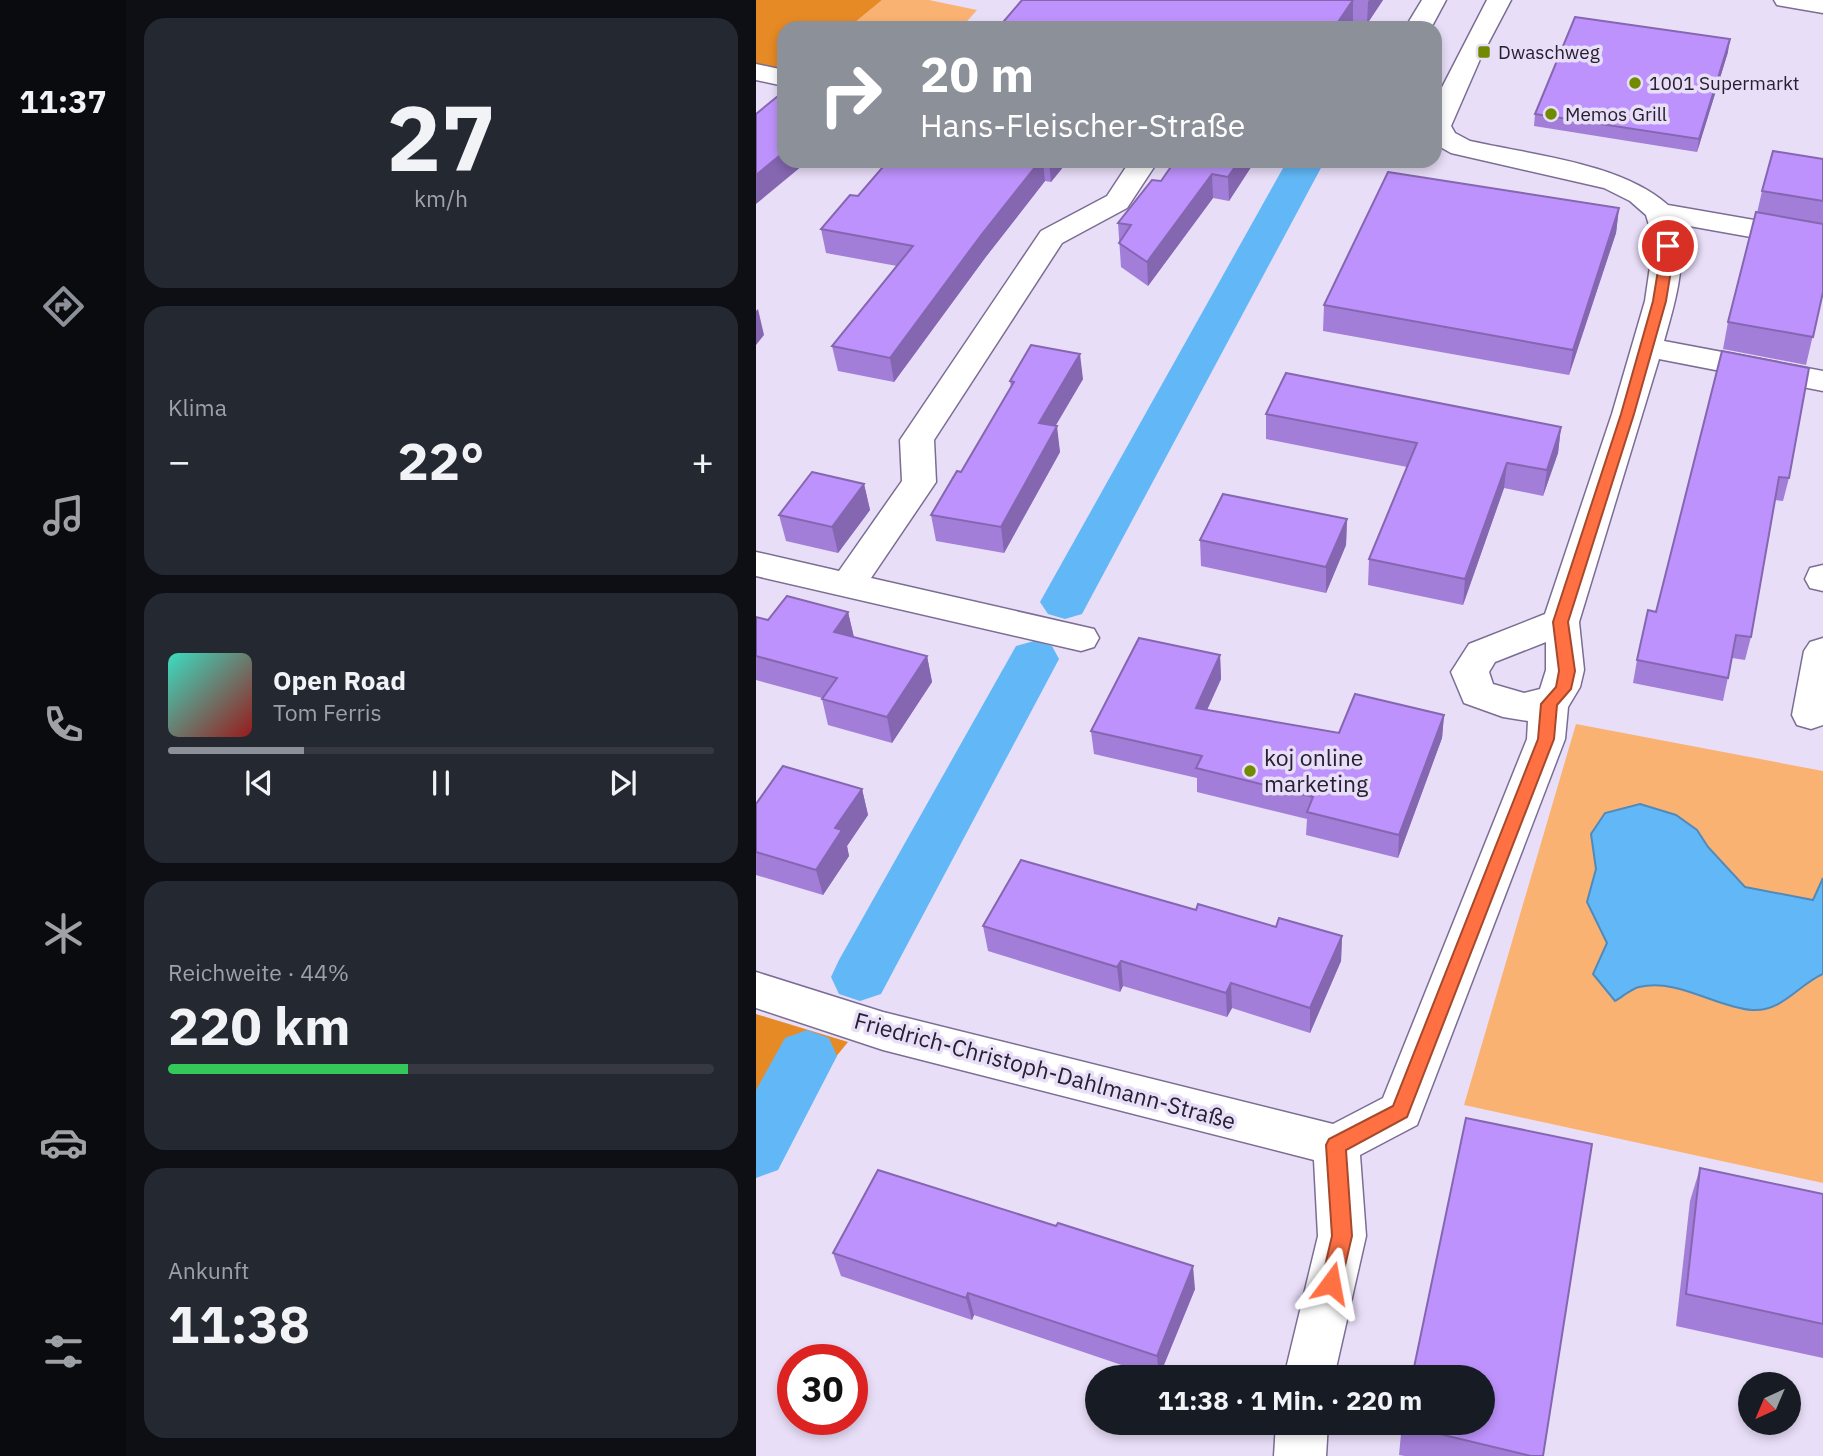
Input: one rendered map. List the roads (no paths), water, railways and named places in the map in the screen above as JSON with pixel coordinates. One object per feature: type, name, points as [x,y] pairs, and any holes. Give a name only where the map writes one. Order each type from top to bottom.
[{"type":"street","points":[[1422,21],[1434,0]]},
{"type":"street","points":[[1442,114],[1468,57],[1499,0]]},
{"type":"street","points":[[1786,0],[1823,5]]},
{"type":"street","points":[[756,72],[777,76]]},
{"type":"street","points":[[1442,135],[1461,147],[1613,182],[1640,195],[1659,212],[1823,242]]},
{"type":"street","points":[[848,585],[919,482],[917,440],[1051,237],[1117,202],[1139,168]]},
{"type":"street","points":[[1312,1365],[1342,1236],[1336,1145],[1401,1111],[1546,739],[1549,704],[1563,689],[1567,671],[1561,622],[1660,301],[1668,246],[1659,212]]},
{"type":"street","points":[[1647,347],[1823,381]]},
{"type":"street","points":[[756,564],[1082,638]]},
{"type":"street","points":[[1549,704],[1525,707],[1500,703],[1477,692],[1471,672],[1482,653],[1561,622]]},
{"type":"street","points":[[1811,715],[1823,651]]},
{"type":"street","name":"Friedrich-Christoph-Dahlmann-Straße","points":[[756,990],[883,1031],[1336,1145]]},
{"type":"street","points":[[1300,1456],[1302,1435]]},
{"type":"water","points":[[1640,804],[1676,815],[1697,830],[1708,847],[1745,887],[1813,900],[1823,878],[1823,974],[1781,1002],[1763,1009],[1738,1008],[1668,986],[1654,985],[1636,988],[1615,1001],[1593,974],[1607,943],[1587,902],[1596,869],[1591,834],[1605,813]]},
{"type":"waterway","points":[[1065,602],[1302,168]]},
{"type":"waterway","points":[[860,977],[1034,659]]},
{"type":"waterway","points":[[756,1150],[807,1056]]},
{"type":"place","name":"Dwaschweg","points":[[1484,52]]},
{"type":"place","name":"1001 Supermarkt","points":[[1635,83]]},
{"type":"place","name":"Memos Grill","points":[[1551,114]]},
{"type":"place","name":"koj online marketing","points":[[1250,771]]}]
